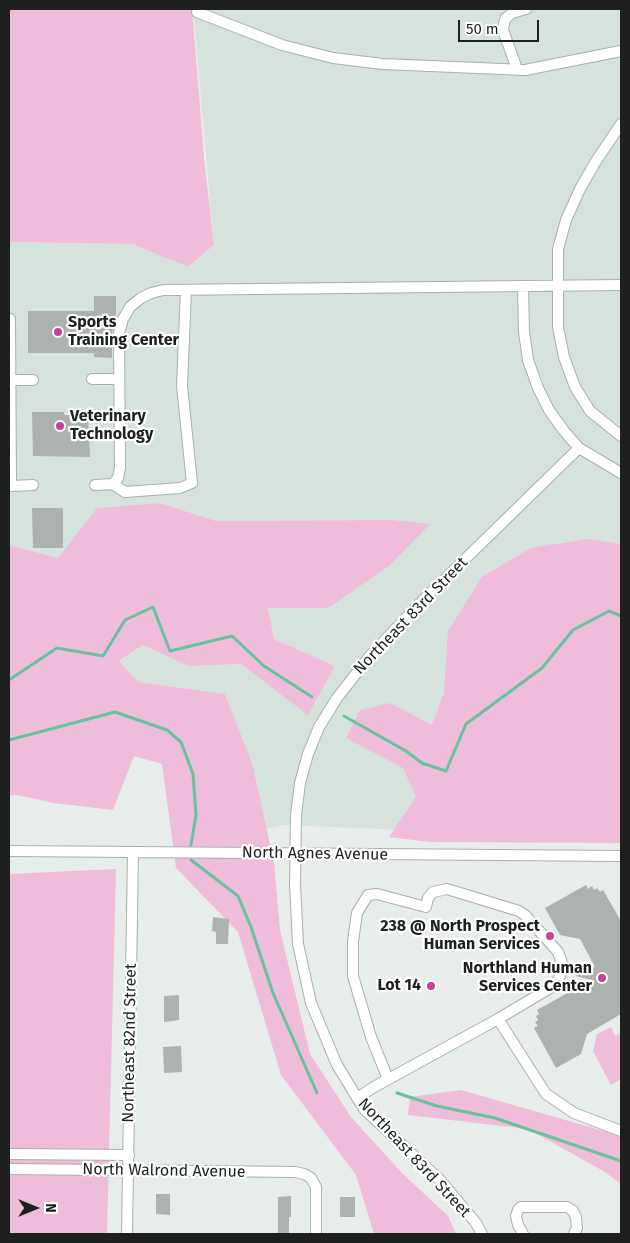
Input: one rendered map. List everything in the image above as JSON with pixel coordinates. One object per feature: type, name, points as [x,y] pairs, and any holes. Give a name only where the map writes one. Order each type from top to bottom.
[{"type":"street","points":[[521,70],[503,30],[506,19],[512,13],[526,9]]},
{"type":"street","points":[[197,12],[282,45],[333,58],[383,64],[521,70],[621,51]]},
{"type":"street","points":[[621,124],[580,189],[566,220],[558,249],[558,327],[564,357],[575,387],[590,411],[621,436]]},
{"type":"street","points":[[113,484],[118,478],[120,468],[119,333],[123,319],[130,307],[151,292],[164,290],[621,285]]},
{"type":"street","points":[[523,287],[524,332],[528,360],[538,388],[549,410],[579,448],[621,473]]},
{"type":"street","points":[[96,485],[113,484],[125,492],[180,488],[192,483],[182,386],[186,290]]},
{"type":"street","points":[[10,319],[11,486],[33,485]]},
{"type":"street","points":[[92,379],[120,379]]},
{"type":"street","points":[[10,380],[33,380]]},
{"type":"street","name":"Northeast 83rd Street","points":[[482,1234],[476,1223],[441,1181],[364,1109],[337,1065],[311,1002],[298,944],[294,884],[296,815],[300,784],[308,754],[319,727],[336,698],[369,657],[418,604],[579,448]]},
{"type":"street","name":"North Agnes Avenue","points":[[9,851],[621,856]]},
{"type":"street","name":"Northeast 82nd Street","points":[[127,1234],[133,852]]},
{"type":"street","points":[[357,1098],[498,1019],[550,988],[558,980],[563,970],[558,952],[526,916],[519,911],[447,889],[433,892],[428,898],[426,907],[377,894],[368,895],[357,912],[353,941],[354,976],[371,1038],[388,1079]]},
{"type":"street","points":[[498,1019],[546,1094],[574,1113],[621,1131]]},
{"type":"street","name":"North Walrond Avenue","points":[[9,1154],[129,1155]]},
{"type":"street","name":"North Walrond Avenue","points":[[9,1169],[295,1172],[311,1178],[315,1184],[317,1200],[316,1234]]},
{"type":"street","points":[[9,1178],[23,1170]]},
{"type":"street","points":[[523,1234],[516,1216],[518,1210],[522,1207],[568,1207],[576,1217],[577,1228],[574,1234]]},
{"type":"shaded area","points":[[9,9],[192,9],[204,158],[214,245],[188,267],[133,244],[9,242]]},
{"type":"shaded area","points":[[193,9],[621,9],[621,826],[404,830],[283,825],[266,829],[255,773],[225,694],[138,682],[119,661],[143,645],[188,666],[242,664],[308,714],[335,666],[274,639],[268,607],[328,608],[429,524],[393,520],[216,521],[160,503],[97,508],[58,558],[9,545],[9,242],[133,244],[188,267],[214,245]]},
{"type":"shaded area","points":[[160,503],[216,521],[393,520],[430,524],[389,566],[328,608],[268,608],[274,639],[335,666],[308,715],[241,664],[188,666],[143,645],[119,661],[138,682],[225,694],[253,766],[274,863],[280,930],[310,1054],[351,1117],[402,1173],[448,1216],[456,1234],[374,1234],[356,1175],[281,1075],[238,932],[176,868],[162,764],[134,756],[113,810],[54,803],[17,795],[9,796],[9,545],[58,558],[97,508]]},
{"type":"shaded area","points":[[588,539],[621,544],[621,843],[430,842],[389,837],[416,797],[403,768],[346,738],[360,710],[390,703],[432,725],[444,693],[448,631],[482,577],[531,548]]},
{"type":"shaded area","points":[[116,869],[107,1234],[9,1234],[9,874]]},
{"type":"shaded area","points":[[611,1027],[615,1036],[621,1033],[621,1079],[611,1085],[593,1051],[597,1034]]},
{"type":"shaded area","points":[[461,1090],[621,1136],[621,1184],[605,1172],[528,1129],[408,1115],[410,1097]]},
{"type":"building","name":"Sports Training Center","points":[[94,296],[116,296],[116,317],[112,333],[112,358],[94,357],[94,353],[28,353],[28,311],[94,311]]},
{"type":"building","name":"Veterinary Technology","points":[[32,412],[64,412],[64,415],[88,415],[90,457],[33,456]]},
{"type":"building","points":[[32,508],[63,508],[63,548],[33,548]]},
{"type":"building","name":"Northland Human Services Center","points":[[586,885],[588,889],[592,886],[594,890],[597,888],[600,892],[603,890],[621,921],[621,1014],[587,1034],[581,1054],[556,1068],[534,1028],[538,1026],[535,1022],[538,1020],[536,1016],[539,1014],[537,1010],[591,980],[576,976],[580,963],[595,967],[580,939],[560,935],[545,908]]},
{"type":"building","points":[[213,917],[229,919],[228,944],[216,944],[216,932],[212,931]]},
{"type":"building","points":[[179,995],[179,1020],[164,1022],[164,996]]},
{"type":"building","points":[[181,1046],[182,1072],[164,1073],[163,1047]]},
{"type":"building","points":[[156,1194],[170,1194],[170,1215],[156,1214]]},
{"type":"building","points":[[291,1196],[289,1234],[278,1234],[278,1197]]},
{"type":"building","points":[[340,1197],[355,1197],[355,1217],[340,1217]]},
{"type":"waterway","points":[[9,680],[57,648],[103,656],[125,620],[153,607],[170,651],[232,636],[264,666],[312,697]]},
{"type":"waterway","points":[[344,716],[406,751],[422,763],[446,771],[466,724],[542,668],[573,630],[609,611],[621,616]]},
{"type":"waterway","points":[[9,740],[115,712],[167,730],[181,742],[193,774],[196,815],[191,845]]},
{"type":"waterway","points":[[191,860],[238,896],[251,927],[273,993],[317,1093]]},
{"type":"waterway","points":[[397,1093],[437,1106],[495,1118],[621,1161]]},
{"type":"place","name":"Sports Training Center","points":[[58,332]]},
{"type":"place","name":"Veterinary Technology","points":[[60,426]]},
{"type":"place","name":"238 @ North Prospect Human Services","points":[[550,936]]},
{"type":"place","name":"Northland Human Services Center","points":[[602,978]]},
{"type":"place","name":"Lot 14","points":[[431,986]]}]
